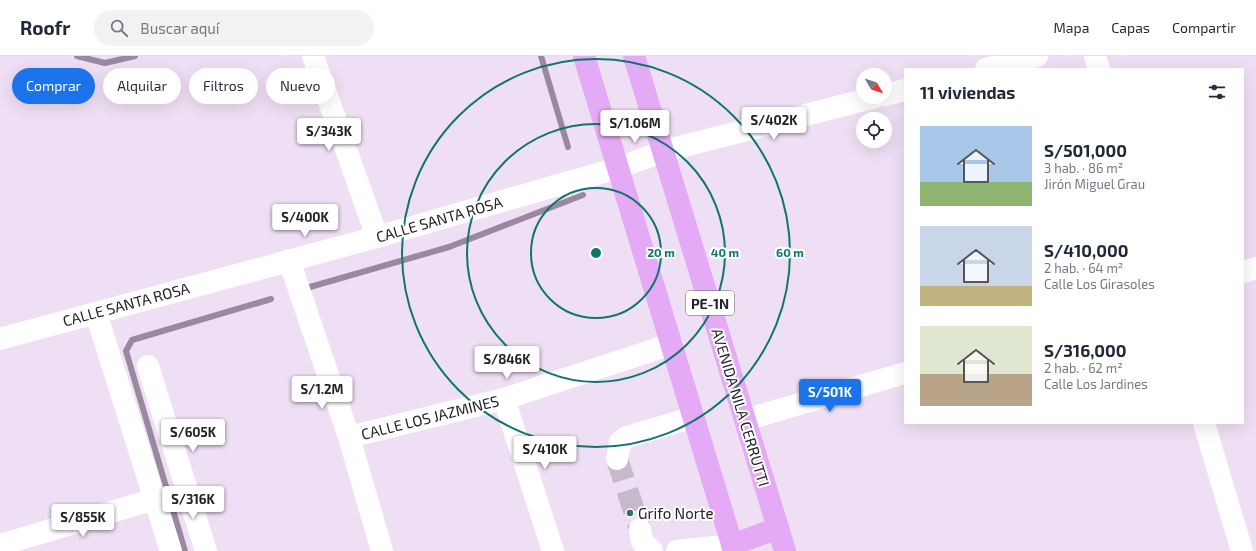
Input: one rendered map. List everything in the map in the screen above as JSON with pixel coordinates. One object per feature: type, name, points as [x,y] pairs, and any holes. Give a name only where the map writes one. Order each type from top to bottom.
[{"type":"highway","name":"PE-1N","points":[[584,56],[733,548]]},
{"type":"highway","name":"AVENIDA NILA CERRUTTI","points":[[634,56],[785,551]]},
{"type":"highway","points":[[733,548],[778,528]]},
{"type":"street","points":[[313,56],[377,237]]},
{"type":"street","points":[[990,68],[1037,56]]},
{"type":"street","points":[[1095,56],[1099,68]]},
{"type":"street","points":[[892,93],[904,90]]},
{"type":"street","name":"CALLE SANTA ROSA","points":[[0,338],[377,237],[618,168],[664,151],[856,102]]},
{"type":"street","points":[[288,260],[349,437],[382,551]]},
{"type":"street","points":[[1244,272],[1256,268]]},
{"type":"street","points":[[96,312],[171,551]]},
{"type":"street","name":"CALLE LOS JAZMINES","points":[[349,437],[504,399],[672,344]]},
{"type":"street","points":[[148,366],[206,550]]},
{"type":"street","points":[[745,420],[904,373]]},
{"type":"street","points":[[504,399],[553,551]]},
{"type":"street","points":[[617,459],[620,442],[624,439],[694,417]]},
{"type":"street","points":[[1204,424],[1242,551]]},
{"type":"street","points":[[0,545],[158,509]]},
{"type":"street","points":[[158,509],[206,550]]},
{"type":"street","points":[[640,530],[642,542],[652,551]]},
{"type":"street","points":[[677,551],[733,548]]},
{"type":"waterway","points":[[77,56],[105,63],[135,56]]},
{"type":"waterway","points":[[541,56],[568,147]]},
{"type":"waterway","points":[[303,289],[449,247],[583,195]]},
{"type":"waterway","points":[[185,551],[126,351],[132,340],[271,299]]},
{"type":"tunnel","points":[[617,459],[640,529]]},
{"type":"place","name":"Grifo Norte","points":[[630,513]]}]
